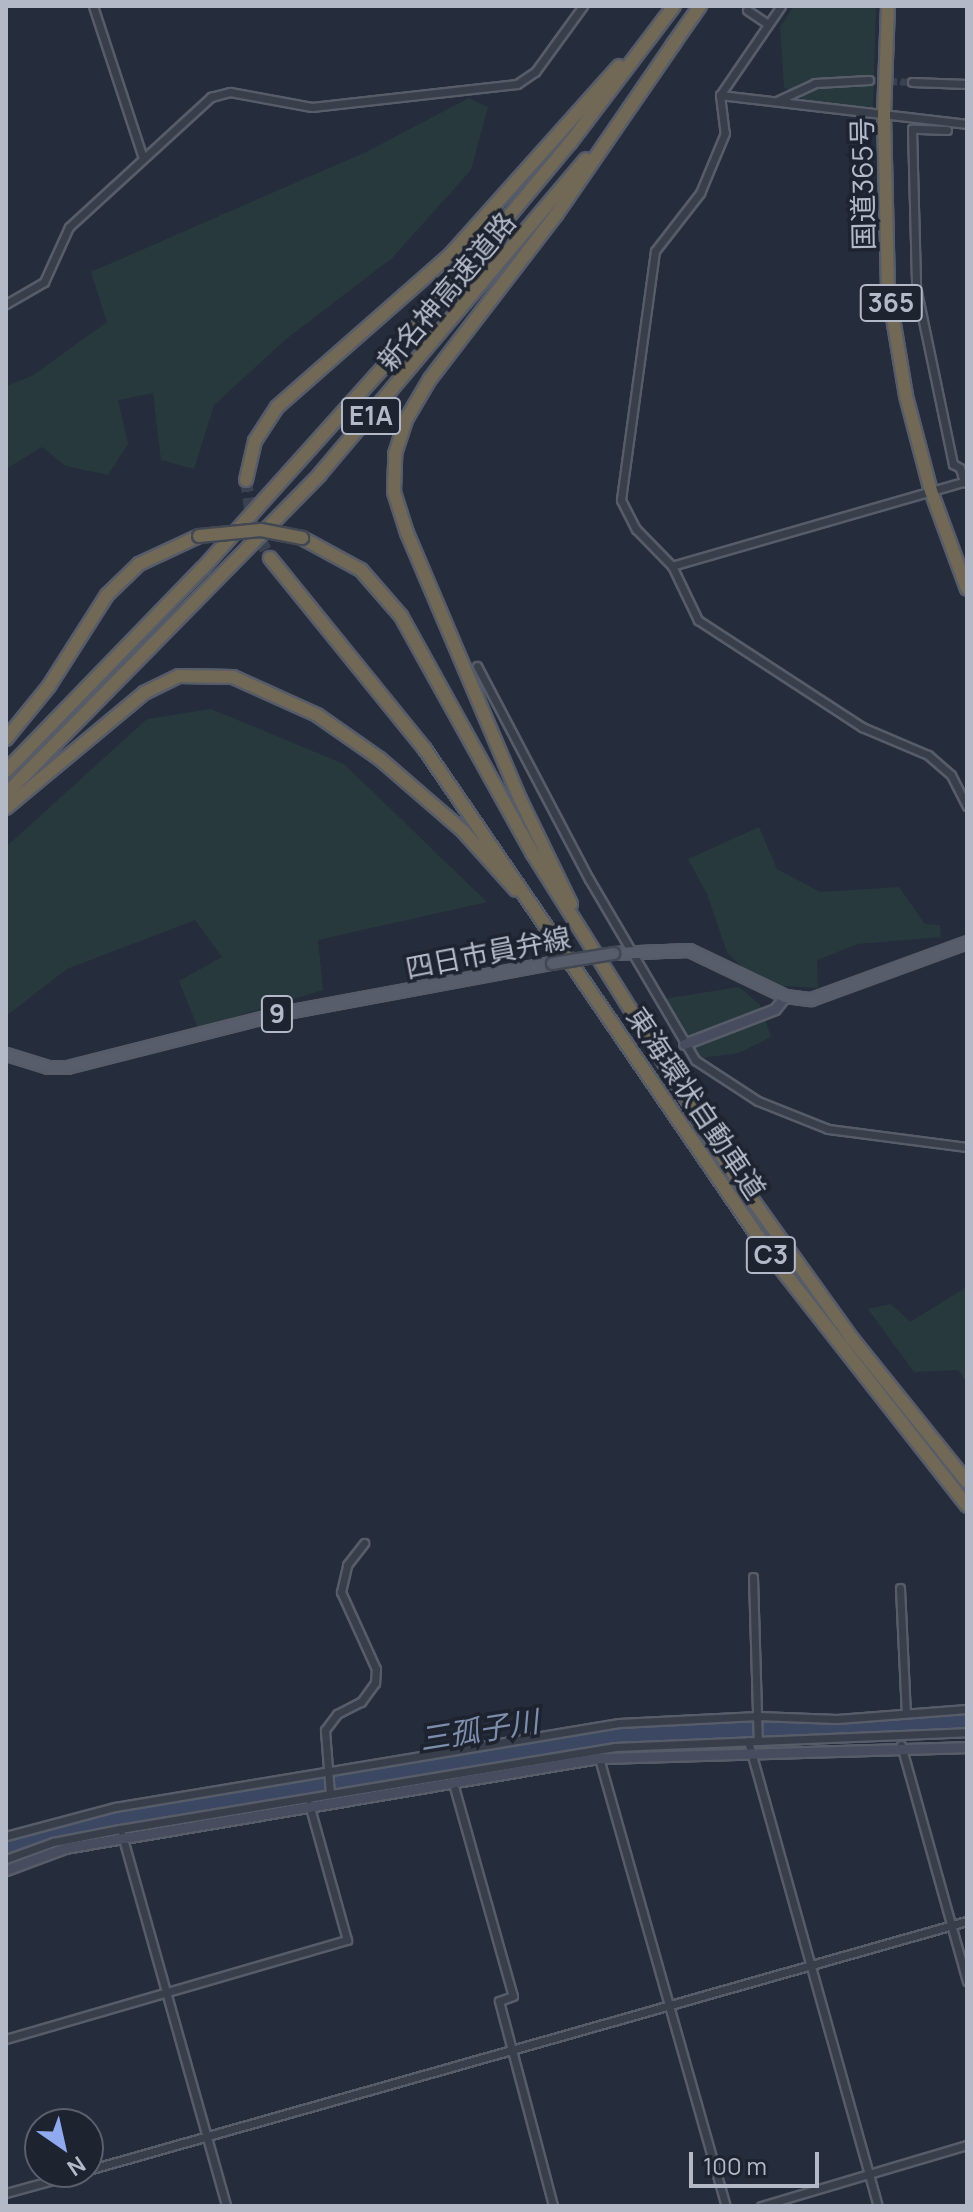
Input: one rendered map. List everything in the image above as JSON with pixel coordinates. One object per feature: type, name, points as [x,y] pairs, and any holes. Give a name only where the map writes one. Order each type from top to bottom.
[{"type":"highway","points":[[246,480],[255,441],[277,407],[388,313],[482,223],[672,6]]},
{"type":"highway","name":"新名神高速道路","points":[[6,771],[203,568],[383,368],[570,143],[672,6]]},
{"type":"highway","name":"新名神高速道路","points":[[6,794],[218,583],[340,451],[506,257],[700,6]]},
{"type":"highway","name":"国道365号","points":[[888,6],[884,114],[888,288],[906,396],[931,491],[967,589]]},
{"type":"highway","points":[[611,981],[489,729],[407,533],[393,472],[399,436],[417,398],[556,215],[675,42]]},
{"type":"highway","points":[[6,739],[49,686],[122,579],[158,553],[199,536],[261,530],[302,538],[361,570],[401,616],[533,854],[611,981]]},
{"type":"highway","points":[[270,558],[424,748],[593,991]]},
{"type":"highway","points":[[6,808],[127,705],[162,683],[197,673],[251,682],[350,737],[438,807],[489,858],[593,991]]},
{"type":"highway","name":"東海環状自動車道","points":[[611,981],[783,1245],[967,1482]]},
{"type":"highway","name":"東海環状自動車道","points":[[593,991],[791,1282],[967,1506]]},
{"type":"main road","name":"四日市員弁線","points":[[6,1054],[48,1067],[67,1067],[281,1013],[628,950],[701,954],[785,996],[811,999],[967,942]]},
{"type":"street","points":[[93,6],[143,158]]},
{"type":"street","points":[[6,304],[44,282],[69,227],[143,158],[220,93],[312,107],[517,84],[535,72],[583,6]]},
{"type":"street","points":[[781,6],[720,95],[725,133],[721,152],[694,203],[655,251],[650,270],[635,426],[621,500],[636,529],[672,566],[685,599],[711,631],[756,653],[878,736],[928,755],[951,775],[967,806]]},
{"type":"street","points":[[747,10],[768,24]]},
{"type":"street","points":[[779,100],[815,83],[869,80]]},
{"type":"street","points":[[912,82],[967,84]]},
{"type":"street","points":[[720,95],[967,124]]},
{"type":"street","points":[[672,566],[965,482],[960,468],[953,464],[916,287],[912,129],[947,130]]},
{"type":"street","points":[[477,666],[628,950],[695,1060],[788,1115],[828,1129],[967,1147]]},
{"type":"street","points":[[684,1044],[775,1009],[785,996]]},
{"type":"street","points":[[330,1794],[322,1744],[330,1720],[361,1702],[375,1683],[376,1669],[341,1592],[347,1565],[364,1543]]},
{"type":"street","points":[[753,1577],[758,1741]]},
{"type":"street","points":[[900,1588],[906,1713]]},
{"type":"street","points":[[6,1836],[115,1807],[619,1723],[758,1716],[837,1719],[967,1709]]},
{"type":"street","points":[[6,1859],[53,1842],[122,1834],[599,1758],[749,1746],[758,1741],[967,1732]]},
{"type":"street","points":[[901,1745],[967,1981]]},
{"type":"street","points":[[749,1746],[878,2206]]},
{"type":"street","points":[[308,1803],[330,1794],[615,1747],[967,1747]]},
{"type":"street","points":[[599,1758],[726,2206]]},
{"type":"street","points":[[453,1783],[513,1996],[499,2001],[553,2206]]},
{"type":"street","points":[[6,2039],[347,1940],[308,1803]]},
{"type":"street","points":[[6,1870],[65,1848],[122,1834]]},
{"type":"street","points":[[122,1834],[226,2206]]},
{"type":"street","points":[[104,2166],[967,1921]]},
{"type":"street","points":[[761,2206],[967,2145]]},
{"type":"shaded area","points":[[794,6],[876,6],[873,107],[810,103],[784,87],[780,27]]},
{"type":"shaded area","points":[[469,98],[488,107],[471,170],[392,258],[285,340],[214,405],[194,469],[161,460],[153,393],[118,400],[128,444],[108,475],[66,466],[42,447],[6,469],[6,386],[32,376],[107,322],[91,272],[366,152]]},
{"type":"shaded area","points":[[211,709],[344,764],[487,902],[318,940],[323,990],[198,1028],[179,981],[222,957],[195,920],[67,969],[6,1016],[6,847],[147,719]]},
{"type":"shaded area","points":[[759,827],[777,869],[820,892],[899,887],[925,924],[940,925],[941,937],[858,944],[817,960],[818,988],[767,985],[750,975],[727,952],[707,894],[688,859]]},
{"type":"shaded area","points":[[739,987],[760,1005],[771,1037],[739,1053],[701,1058],[663,999]]},
{"type":"shaded area","points":[[967,1287],[967,1383],[958,1370],[914,1372],[868,1309],[891,1304],[910,1322]]},
{"type":"waterway","name":"三孤子川","points":[[6,1847],[78,1825],[628,1734],[967,1721]]},
{"type":"tunnel","points":[[869,80],[912,82]]},
{"type":"tunnel","points":[[246,480],[252,523],[270,558]]}]
